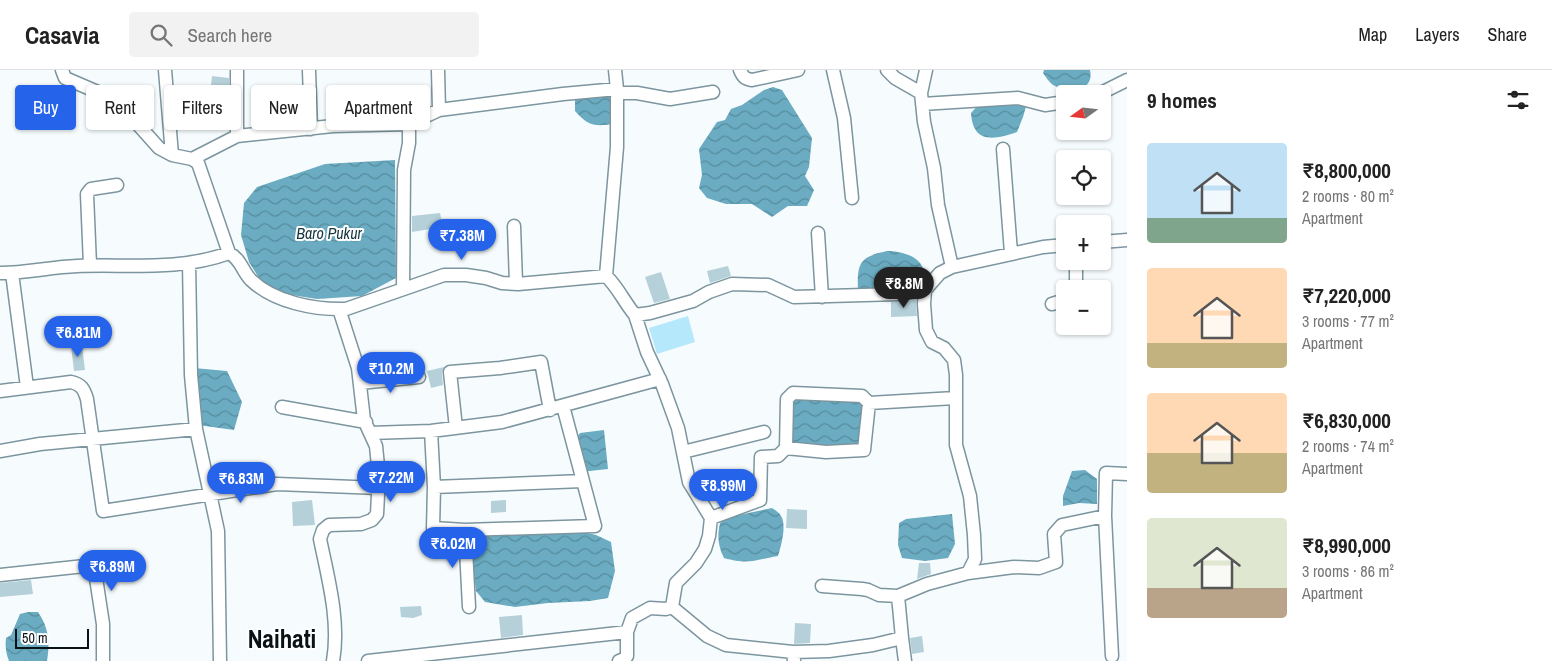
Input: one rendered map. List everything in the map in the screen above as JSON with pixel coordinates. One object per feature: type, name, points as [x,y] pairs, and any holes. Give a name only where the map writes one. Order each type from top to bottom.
[{"type":"street","points":[[62,70],[65,78],[116,100],[159,148],[172,155],[192,159],[198,163],[229,253],[239,261],[250,279],[267,291],[293,302],[331,310],[346,309],[444,275],[466,275],[502,283],[537,283],[606,276],[616,286],[625,303],[635,315],[646,352],[660,379],[678,428],[689,482],[711,518],[705,549],[696,563],[676,583],[672,607]]},
{"type":"street","points":[[165,70],[172,155]]},
{"type":"street","points":[[237,70],[237,136]]},
{"type":"street","points":[[309,70],[310,85]]},
{"type":"street","points":[[438,70],[439,110]]},
{"type":"street","points":[[606,276],[617,147],[615,70]]},
{"type":"street","points":[[740,70],[742,77],[747,80],[798,70]]},
{"type":"street","points":[[833,70],[844,118],[852,198]]},
{"type":"street","points":[[887,70],[922,99],[1018,98],[1045,104],[1056,103]]},
{"type":"street","points":[[926,70],[922,99],[924,122],[934,168],[938,206],[952,267]]},
{"type":"street","points":[[1111,88],[1127,80]]},
{"type":"street","points":[[430,114],[439,110],[563,94],[616,91],[670,99],[713,92]]},
{"type":"street","points":[[192,159],[237,136],[300,130]]},
{"type":"street","points":[[403,290],[404,170],[409,143],[409,130]]},
{"type":"street","points":[[1003,149],[1011,253]]},
{"type":"street","points":[[90,265],[87,194],[90,189],[116,185]]},
{"type":"street","points":[[514,226],[516,283]]},
{"type":"street","points":[[818,233],[822,297]]},
{"type":"street","points":[[1111,241],[1127,240]]},
{"type":"street","points":[[968,573],[975,559],[974,535],[970,496],[956,445],[956,375],[954,360],[944,348],[932,342],[926,330],[925,290],[940,273],[952,267],[1011,253],[1056,246]]},
{"type":"street","points":[[27,387],[6,273],[90,265],[168,265],[212,259],[229,253]]},
{"type":"street","points":[[190,263],[191,375],[196,429],[218,530],[220,661]]},
{"type":"street","points":[[635,315],[650,313],[693,301],[709,292],[732,284],[768,285],[794,297],[899,294],[925,290]]},
{"type":"street","points":[[1052,304],[1056,303]]},
{"type":"street","points":[[333,661],[335,648],[332,601],[320,539],[323,530],[329,525],[361,524],[372,520],[377,514],[379,476],[376,446],[368,428],[358,368],[340,309]]},
{"type":"street","points":[[456,428],[450,372],[541,362],[550,410]]},
{"type":"street","points":[[360,383],[419,377]]},
{"type":"street","points":[[282,407],[368,428],[431,431],[502,422],[660,379]]},
{"type":"street","points":[[0,391],[71,382],[78,383],[83,388],[87,398],[103,511],[277,484],[378,488]]},
{"type":"street","points":[[711,518],[760,500],[762,457],[778,456],[786,448],[787,399],[793,392],[862,396],[869,403],[955,398]]},
{"type":"street","points":[[786,448],[826,452],[864,450],[869,403]]},
{"type":"street","points":[[431,431],[434,486],[433,528],[465,530],[595,526],[563,406]]},
{"type":"street","points":[[0,451],[40,444],[196,429]]},
{"type":"street","points":[[683,452],[764,432]]},
{"type":"street","points":[[1112,656],[1105,516],[1106,473],[1127,474]]},
{"type":"street","points":[[434,486],[583,481]]},
{"type":"street","points":[[822,586],[868,590],[879,595],[898,596],[927,584],[968,573],[1014,567],[1039,568],[1056,562],[1054,534],[1062,525],[1105,516]]},
{"type":"street","points":[[465,530],[469,607]]},
{"type":"street","points":[[0,575],[94,565],[103,624],[103,661]]},
{"type":"street","points":[[898,596],[905,661]]},
{"type":"street","points":[[619,661],[624,660],[627,656],[627,632],[632,618],[650,608],[666,609],[672,607]]},
{"type":"street","points":[[672,607],[707,636],[726,645],[794,657],[873,645],[902,638]]},
{"type":"street","points":[[368,661],[627,632]]},
{"type":"shaded area","points":[[688,316],[695,342],[657,354],[649,328]]},
{"type":"water","points":[[1044,70],[1090,70],[1090,78],[1086,85],[1056,86],[1043,73]]},
{"type":"water","points":[[773,87],[782,90],[812,138],[809,167],[805,176],[814,190],[807,206],[788,206],[772,217],[752,204],[726,204],[707,198],[699,188],[702,175],[699,149],[717,122],[725,120],[731,109],[742,105],[764,90]]},
{"type":"water","points":[[608,94],[613,101],[612,124],[591,124],[575,111],[575,96]]},
{"type":"water","points":[[980,103],[1027,103],[1017,132],[993,138],[980,135],[973,123],[971,113]]},
{"type":"water","name":"Baro Pukur","points":[[395,160],[396,278],[362,296],[317,299],[267,291],[249,262],[241,235],[244,203],[257,187],[325,164]]},
{"type":"water","points":[[887,251],[904,253],[920,262],[924,275],[921,289],[858,292],[858,274],[862,263],[871,256]]},
{"type":"water","points":[[194,368],[227,371],[242,402],[234,430],[198,425]]},
{"type":"water","points":[[797,398],[853,398],[864,403],[858,448],[791,447],[790,419],[794,400]]},
{"type":"water","points":[[604,430],[608,469],[580,472],[573,444],[580,433]]},
{"type":"water","points":[[1085,470],[1097,479],[1097,504],[1079,503],[1063,506],[1063,496],[1072,471]]},
{"type":"water","points":[[772,508],[783,520],[783,536],[778,556],[746,561],[724,558],[719,541],[720,523],[729,517]]},
{"type":"water","points":[[952,514],[955,544],[948,558],[925,561],[902,558],[898,545],[899,523],[906,519]]},
{"type":"water","points":[[575,530],[596,535],[611,542],[615,571],[608,598],[515,607],[485,602],[476,591],[470,541],[488,533]]},
{"type":"water","points":[[38,612],[44,624],[48,642],[47,661],[9,661],[6,650],[6,638],[11,635],[20,614]]},
{"type":"building","points":[[212,76],[229,78],[229,85],[211,85]]},
{"type":"building","points":[[440,213],[443,227],[412,232],[412,216]]},
{"type":"building","points":[[728,266],[731,276],[710,283],[707,271]]},
{"type":"building","points":[[661,272],[670,299],[654,303],[645,277]]},
{"type":"building","points":[[916,300],[917,316],[891,317],[891,302]]},
{"type":"building","points":[[82,345],[85,370],[74,371],[71,346]]},
{"type":"building","points":[[444,367],[442,373],[443,385],[431,388],[427,371]]},
{"type":"building","points":[[312,500],[315,525],[293,526],[292,502]]},
{"type":"building","points":[[506,500],[506,512],[491,513],[491,501]]},
{"type":"building","points":[[787,509],[807,510],[807,529],[786,528]]},
{"type":"building","points":[[919,563],[930,563],[931,574],[917,579]]},
{"type":"building","points":[[31,580],[33,594],[0,597],[0,583]]},
{"type":"building","points":[[421,606],[422,615],[413,618],[401,617],[400,607]]},
{"type":"building","points":[[522,615],[523,635],[501,638],[499,617]]},
{"type":"building","points":[[795,623],[811,624],[810,643],[794,644]]},
{"type":"building","points":[[922,636],[924,652],[912,654],[910,638]]},
{"type":"district","name":"Naihati","points":[[282,639]]}]
